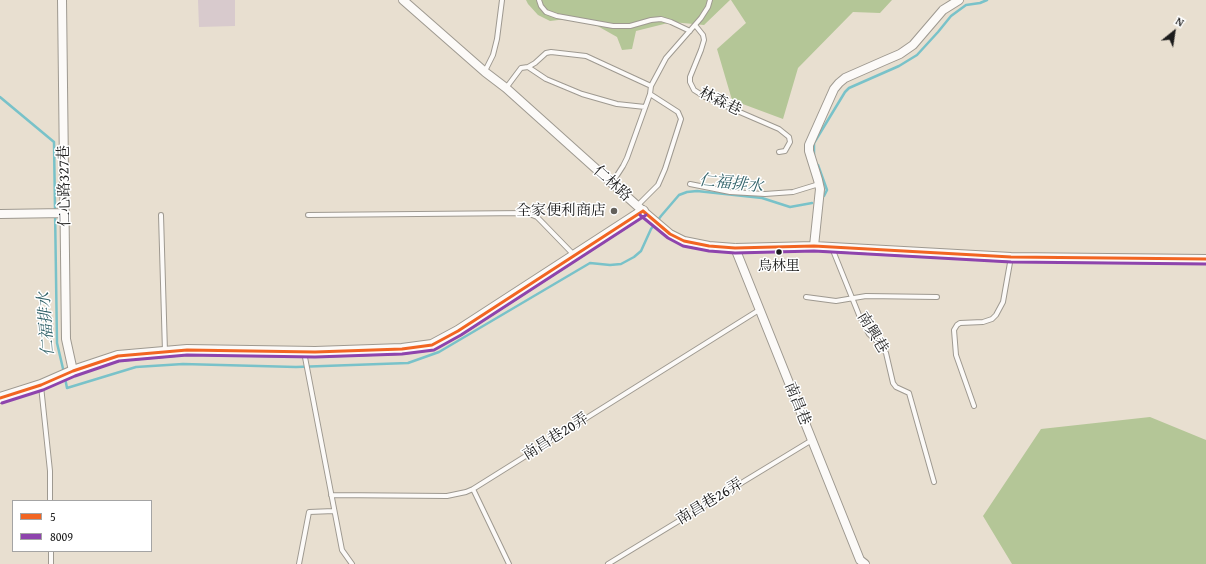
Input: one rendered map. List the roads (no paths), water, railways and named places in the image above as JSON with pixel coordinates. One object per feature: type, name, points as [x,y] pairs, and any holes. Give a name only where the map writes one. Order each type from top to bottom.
[{"type":"street","name":"仁心路327巷","points":[[62,0],[58,213],[66,339],[72,371]]},
{"type":"street","name":"仁林路","points":[[404,0],[485,72],[506,88],[640,209],[670,234],[684,241],[709,246],[735,248],[814,246],[1011,257],[1206,259]]},
{"type":"street","points":[[814,246],[820,189],[809,151],[809,145],[834,89],[845,78],[900,54],[913,45],[944,10],[959,0]]},
{"type":"street","points":[[0,398],[41,386],[72,371],[118,356],[187,350],[304,352],[402,349],[432,345],[458,331],[574,256],[640,209]]},
{"type":"street","points":[[0,214],[58,213]]},
{"type":"street","name":"南昌巷","points":[[735,248],[862,563]]},
{"type":"lane","points":[[485,72],[493,55],[497,39],[502,0]]},
{"type":"lane","points":[[539,0],[541,6],[546,12],[557,16],[614,26],[630,26],[651,20],[661,19],[690,31]]},
{"type":"lane","points":[[611,184],[625,162],[650,94],[651,86],[666,58],[690,31],[708,7],[710,0]]},
{"type":"lane","name":"林森巷","points":[[695,24],[703,35],[704,40],[690,77],[690,82],[694,90],[705,97],[780,129],[788,137],[790,142],[785,150],[779,152]]},
{"type":"lane","points":[[506,88],[521,68],[528,67],[546,53],[551,52],[586,56],[651,86]]},
{"type":"lane","points":[[528,67],[546,79],[594,98],[617,104],[645,107]]},
{"type":"lane","name":"林森巷","points":[[640,209],[658,185],[665,169],[681,118],[678,112],[650,94]]},
{"type":"lane","points":[[690,184],[730,192],[765,194],[794,192],[819,184]]},
{"type":"lane","points":[[308,215],[527,213],[537,217],[574,256]]},
{"type":"lane","points":[[161,215],[165,353]]},
{"type":"lane","name":"南興巷","points":[[832,247],[852,298],[869,334],[882,346],[886,354],[893,383],[896,387],[909,393],[934,482]]},
{"type":"lane","points":[[974,406],[956,355],[954,330],[960,323],[983,322],[992,319],[996,315],[1003,302],[1011,257]]},
{"type":"lane","points":[[806,297],[836,302],[866,296],[937,297]]},
{"type":"lane","name":"南昌巷20弄","points":[[331,495],[447,496],[473,489],[760,310]]},
{"type":"lane","points":[[304,352],[342,550],[352,564]]},
{"type":"lane","points":[[41,386],[50,471],[50,500]]},
{"type":"lane","name":"南昌巷26弄","points":[[608,564],[812,440]]},
{"type":"lane","points":[[473,489],[509,564]]},
{"type":"lane","points":[[299,564],[309,512],[334,511]]},
{"type":"lane","points":[[50,552],[50,564]]},
{"type":"waterway","name":"仁福排水","points":[[814,155],[814,143],[845,92],[849,88],[899,66],[917,55],[951,16],[966,5],[980,3],[987,0]]},
{"type":"waterway","name":"仁福排水","points":[[0,97],[54,142],[57,343],[64,373]]},
{"type":"waterway","name":"仁福排水","points":[[818,165],[827,190],[824,196]]},
{"type":"waterway","name":"仁福排水","points":[[65,378],[67,388],[136,367],[183,364],[296,367],[408,363],[439,352],[590,263],[610,265],[621,264],[634,257],[641,251],[651,229],[679,195],[697,191],[762,198],[790,207],[812,203]]},
{"type":"place","name":"全家便利商店","points":[[614,211]]},
{"type":"place","name":"烏林里","points":[[779,252]]}]
